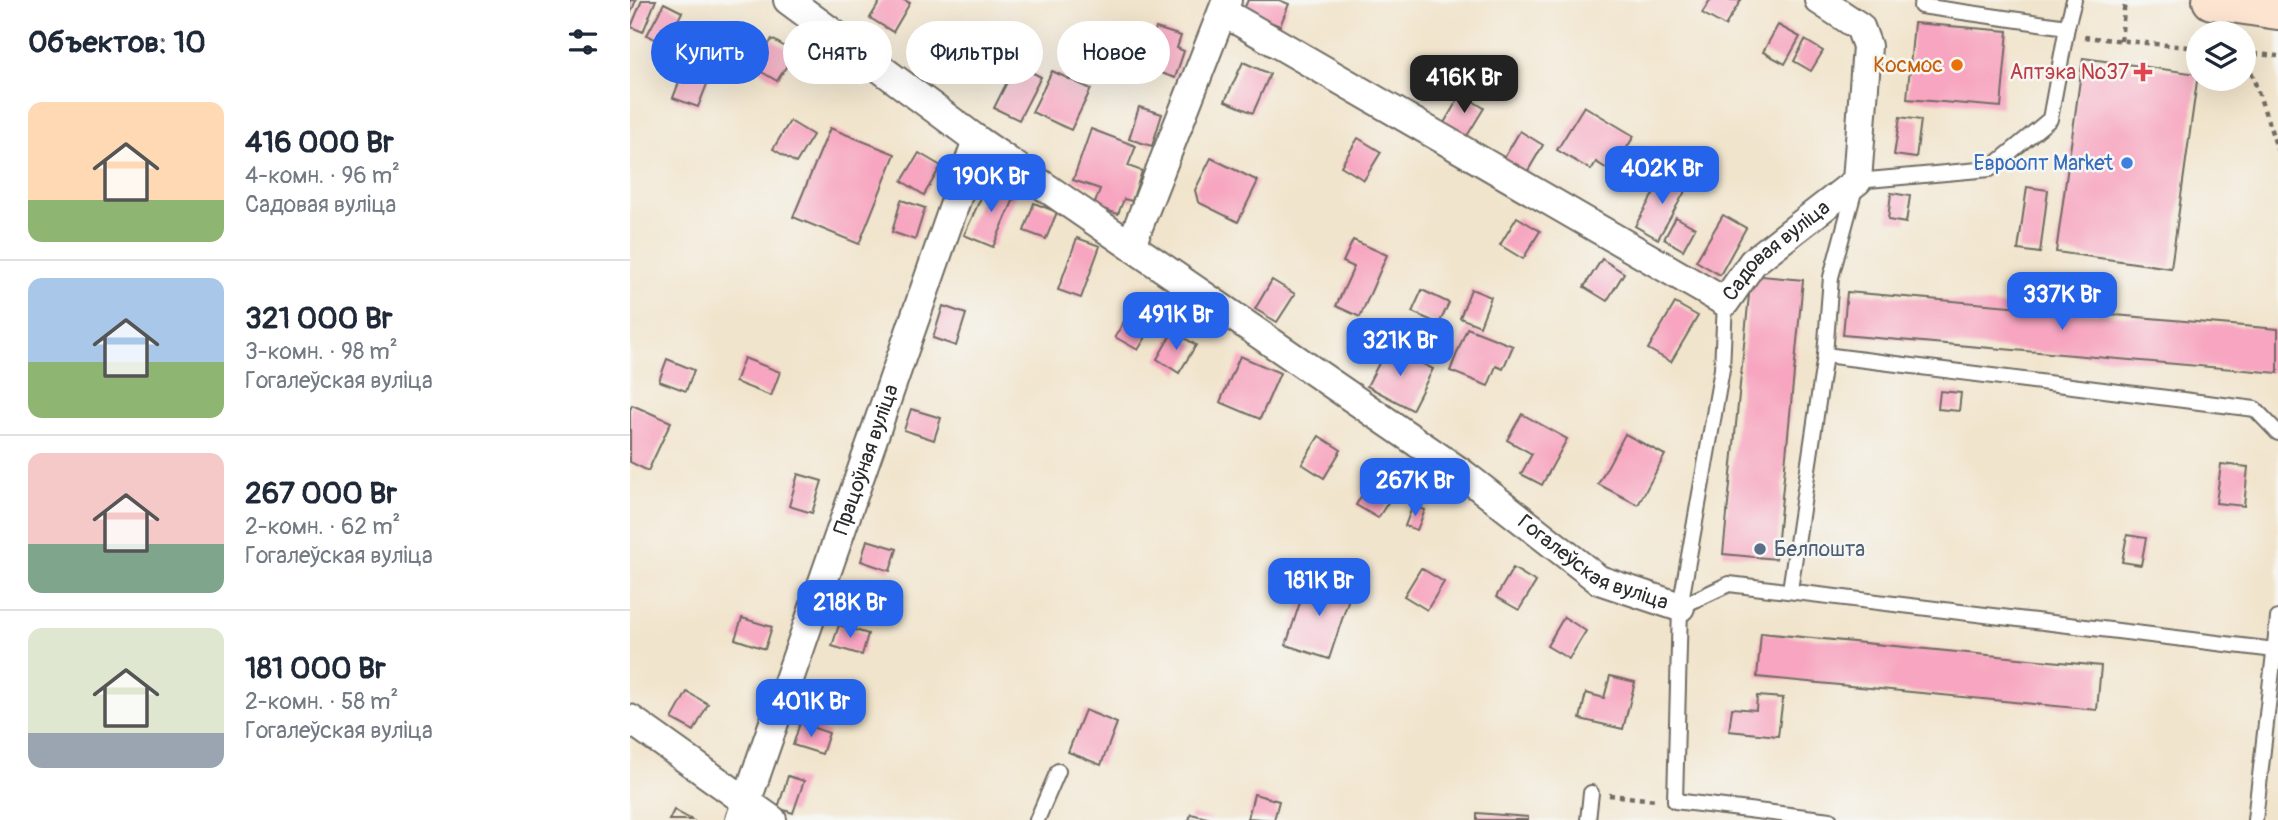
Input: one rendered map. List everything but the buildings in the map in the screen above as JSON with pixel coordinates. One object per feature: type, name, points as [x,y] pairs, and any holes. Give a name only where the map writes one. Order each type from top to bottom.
[{"type":"main road","points":[[2212,0],[2278,10]]},
{"type":"street","name":"Гогалеўская вуліца","points":[[788,0],[977,140],[1463,474],[1599,580],[1680,607]]},
{"type":"street","points":[[1819,0],[1860,27],[1867,46],[1857,181]]},
{"type":"street","points":[[1131,245],[1225,6]]},
{"type":"street","name":"Садовая вуліца","points":[[1225,6],[1725,302],[1754,262],[1857,181]]},
{"type":"street","name":"Працоўная вуліца","points":[[743,811],[977,140]]},
{"type":"street","points":[[630,719],[743,811],[772,820]]},
{"type":"lane","points":[[1790,590],[1825,355],[1831,277],[1857,181],[1990,169],[2050,119],[2074,0]]},
{"type":"lane","points":[[1921,6],[2066,31]]},
{"type":"lane","points":[[1725,302],[1722,369],[1680,607],[1675,801],[1830,820]]},
{"type":"lane","points":[[1825,355],[2255,409],[2278,433]]},
{"type":"lane","points":[[1680,607],[1729,584],[2275,650]]},
{"type":"lane","points":[[2255,820],[2278,618]]},
{"type":"lane","points":[[1037,820],[1058,771]]},
{"type":"lane","points":[[1588,820],[1591,793]]},
{"type":"path","points":[[2121,41],[2125,0]]},
{"type":"path","points":[[2066,31],[2121,41],[2186,47]]},
{"type":"path","points":[[2256,54],[2278,56]]},
{"type":"path","points":[[2256,88],[2278,151]]},
{"type":"path","points":[[1591,793],[1675,801]]},
{"type":"place","name":"Космос","points":[[1957,65]]},
{"type":"place","name":"Аптэка №37","points":[[2143,72]]},
{"type":"place","name":"Евроопт Market","points":[[2127,163]]},
{"type":"place","name":"Белпошта","points":[[1760,549]]}]
